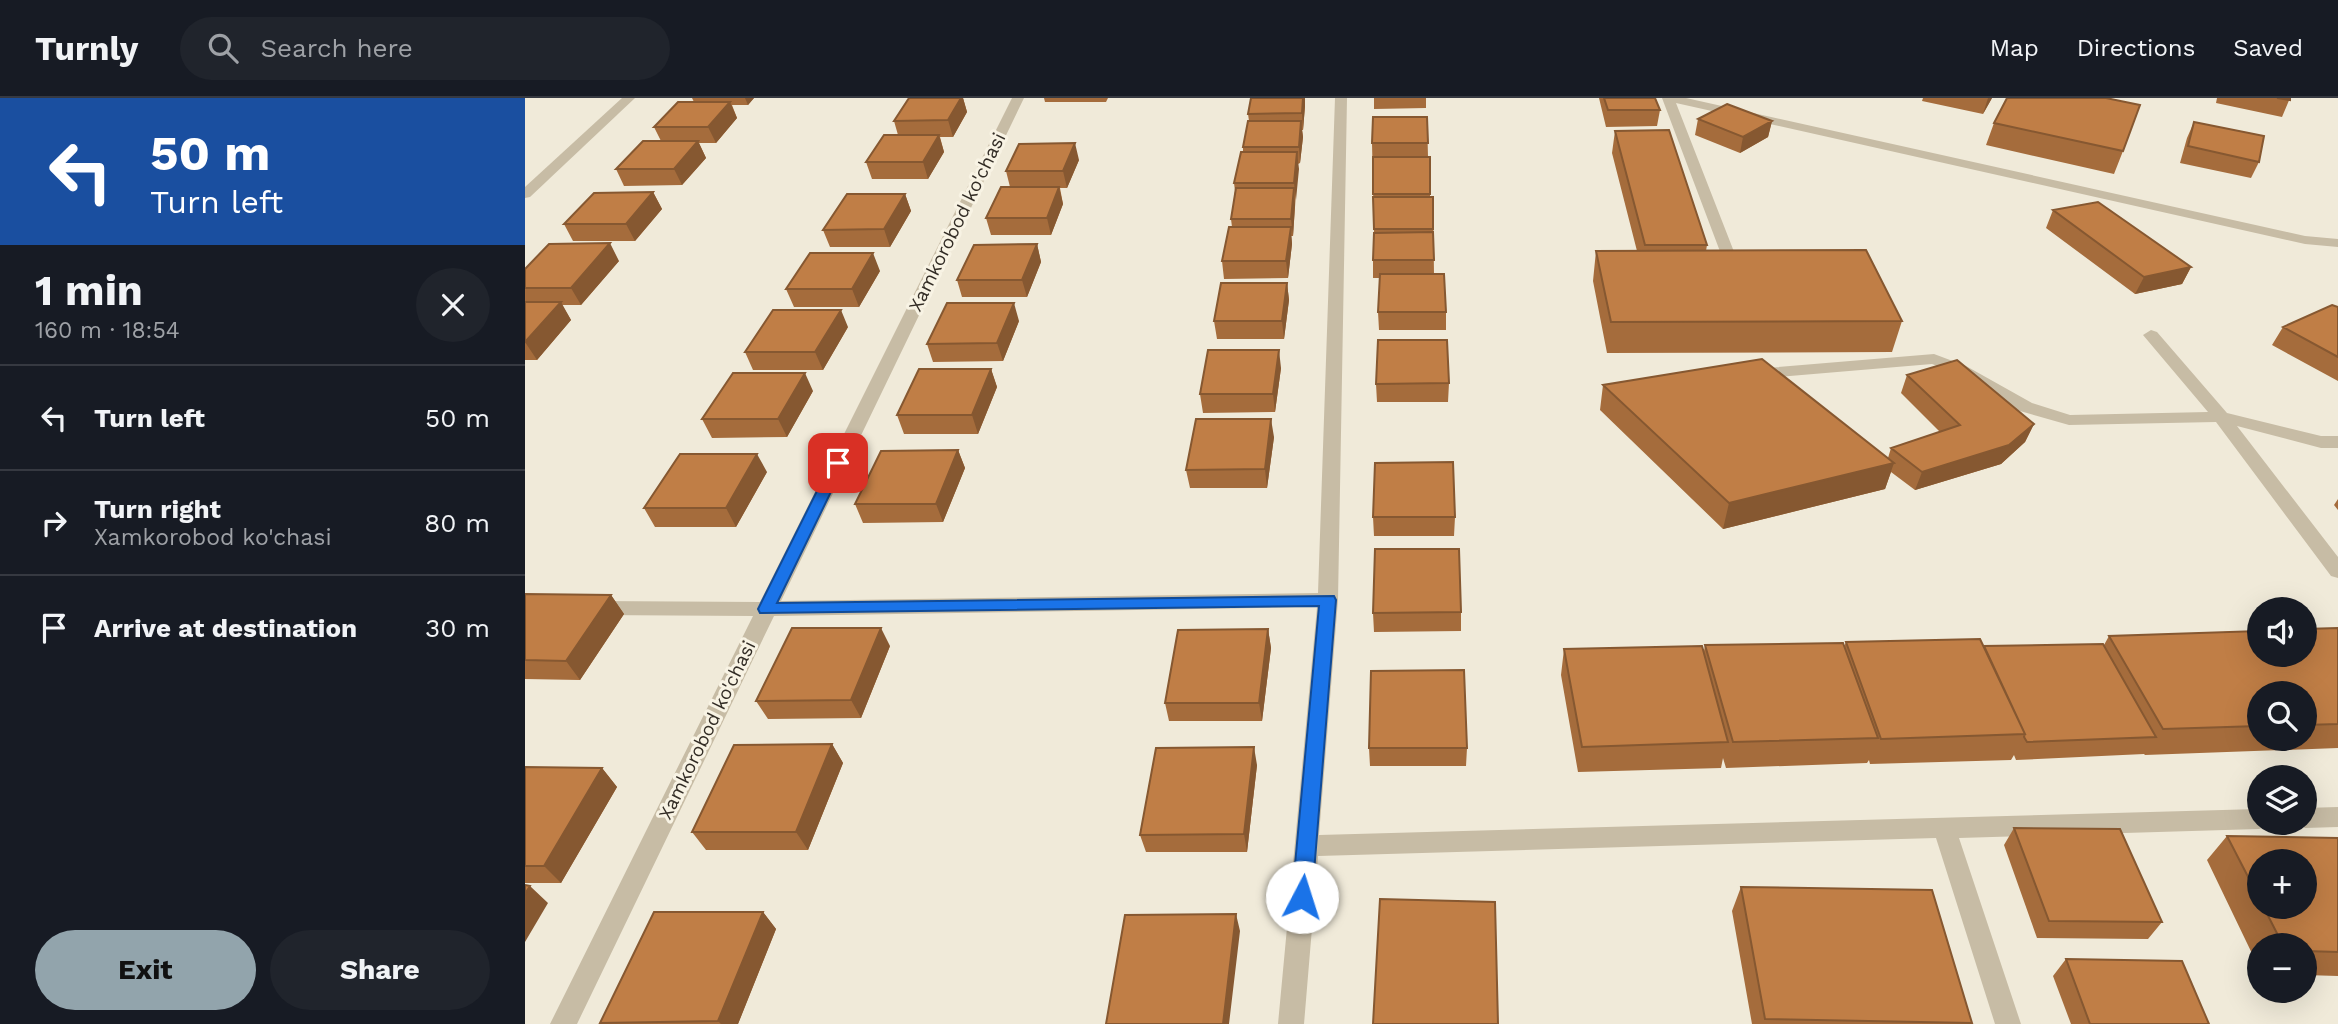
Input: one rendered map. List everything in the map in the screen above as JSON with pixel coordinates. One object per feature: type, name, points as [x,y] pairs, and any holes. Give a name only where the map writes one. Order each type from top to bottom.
[{"type":"street","points":[[525,194],[629,98]]},
{"type":"street","name":"Xamkorobod ko'chasi","points":[[563,1024],[1019,98]]},
{"type":"street","points":[[1291,1024],[1328,600],[1341,98]]},
{"type":"street","points":[[1669,98],[2305,240],[2338,243]]},
{"type":"street","points":[[1669,98],[1731,262]]},
{"type":"street","points":[[2151,335],[2221,417],[2338,571]]},
{"type":"street","points":[[1734,375],[1934,359],[1960,369],[2026,407],[2069,420],[2221,417],[2321,442],[2338,443]]},
{"type":"street","points":[[579,608],[766,609],[1328,600]]},
{"type":"street","points":[[2317,818],[2338,817]]},
{"type":"street","points":[[1307,846],[2247,819]]},
{"type":"street","points":[[1944,827],[2008,1024]]},
{"type":"building","points":[[909,98],[961,98],[948,120],[894,121]]},
{"type":"building","points":[[1251,98],[1303,98],[1302,113],[1248,114]]},
{"type":"building","points":[[1604,98],[1655,98],[1660,110],[1608,110]]},
{"type":"building","points":[[2007,98],[2106,98],[2140,105],[2123,151],[1994,123]]},
{"type":"building","points":[[678,102],[730,102],[708,127],[654,127]]},
{"type":"building","points":[[1727,104],[1772,121],[1743,137],[1698,119]]},
{"type":"building","points":[[1373,117],[1427,117],[1428,143],[1372,143]]},
{"type":"building","points":[[1248,121],[1301,121],[1299,147],[1243,147]]},
{"type":"building","points":[[2194,122],[2264,136],[2259,162],[2188,146]]},
{"type":"building","points":[[1669,130],[1707,245],[1645,245],[1615,131]]},
{"type":"building","points":[[884,135],[939,135],[923,162],[866,162]]},
{"type":"building","points":[[643,141],[698,141],[674,169],[616,169]]},
{"type":"building","points":[[1075,143],[1063,171],[1006,171],[1019,144]]},
{"type":"building","points":[[1241,152],[1297,152],[1294,183],[1234,183]]},
{"type":"building","points":[[1373,157],[1430,157],[1430,194],[1373,194]]},
{"type":"building","points":[[1001,187],[1059,187],[1047,218],[986,218]]},
{"type":"building","points":[[1236,188],[1294,188],[1291,219],[1231,219]]},
{"type":"building","points":[[653,192],[626,224],[564,224],[594,193]]},
{"type":"building","points":[[847,194],[905,194],[884,229],[823,230]]},
{"type":"building","points":[[1373,197],[1433,197],[1433,229],[1374,229]]},
{"type":"building","points":[[2098,202],[2191,267],[2144,277],[2053,210]]},
{"type":"building","points":[[1229,227],[1291,227],[1286,261],[1222,261]]},
{"type":"building","points":[[1433,232],[1434,260],[1373,260],[1374,233]]},
{"type":"building","points":[[610,243],[571,288],[525,288],[525,269],[549,244]]},
{"type":"building","points":[[1037,244],[1022,280],[957,280],[974,245]]},
{"type":"building","points":[[1866,250],[1902,321],[1611,322],[1596,251]]},
{"type":"building","points":[[810,253],[873,253],[852,289],[786,289]]},
{"type":"building","points":[[1380,274],[1444,274],[1446,312],[1378,312]]},
{"type":"building","points":[[1221,283],[1287,283],[1282,321],[1214,321]]},
{"type":"building","points":[[525,302],[561,302],[525,342]]},
{"type":"building","points":[[947,303],[1014,303],[997,343],[927,344]]},
{"type":"building","points":[[2332,305],[2338,307],[2338,357],[2283,327]]},
{"type":"building","points":[[773,310],[841,310],[815,352],[745,352]]},
{"type":"building","points":[[1378,340],[1447,340],[1449,383],[1376,384]]},
{"type":"building","points":[[1208,350],[1279,350],[1273,394],[1200,394]]},
{"type":"building","points":[[1762,359],[1894,463],[1729,503],[1603,385]]},
{"type":"building","points":[[1957,360],[2034,424],[2009,445],[1922,472],[1891,448],[1960,425],[1907,375]]},
{"type":"building","points":[[919,369],[991,369],[972,415],[897,415]]},
{"type":"building","points":[[733,373],[805,373],[778,419],[702,419]]},
{"type":"building","points":[[1196,419],[1271,419],[1265,469],[1186,470]]},
{"type":"building","points":[[958,450],[936,504],[855,504],[881,451]]},
{"type":"building","points":[[680,454],[757,454],[726,508],[644,508]]},
{"type":"building","points":[[1453,462],[1455,517],[1373,517],[1375,463]]},
{"type":"building","points":[[1375,549],[1459,549],[1461,612],[1373,613]]},
{"type":"building","points":[[525,594],[611,595],[566,661],[525,660]]},
{"type":"building","points":[[792,628],[881,628],[851,700],[756,701]]},
{"type":"building","points":[[2338,628],[2338,724],[2317,725],[2317,681],[2247,681],[2247,726],[2163,729],[2109,636],[2247,631],[2247,667],[2317,667],[2317,629]]},
{"type":"building","points":[[1268,629],[1259,703],[1165,703],[1178,630]]},
{"type":"building","points":[[1980,639],[2025,734],[1881,739],[1846,642]]},
{"type":"building","points":[[1843,643],[1878,738],[1733,742],[1705,645]]},
{"type":"building","points":[[2103,644],[2156,737],[2027,742],[1984,646]]},
{"type":"building","points":[[1702,646],[1728,742],[1582,747],[1564,649]]},
{"type":"building","points":[[1464,670],[1467,748],[1369,748],[1371,671]]},
{"type":"building","points":[[832,744],[796,832],[692,832],[734,745]]},
{"type":"building","points":[[1254,747],[1244,834],[1140,835],[1156,748]]},
{"type":"building","points":[[525,767],[602,768],[544,866],[525,866]]},
{"type":"building","points":[[2014,828],[2120,829],[2162,922],[2049,921]]},
{"type":"building","points":[[2227,836],[2338,838],[2338,952],[2317,951],[2317,933],[2277,933],[2270,919],[2317,919],[2317,849],[2247,849],[2247,875]]},
{"type":"building","points":[[1741,887],[1932,890],[1972,1023],[1765,1019]]},
{"type":"building","points":[[1380,899],[1495,902],[1498,1024],[1373,1024]]},
{"type":"building","points":[[654,912],[763,912],[718,1021],[600,1023]]},
{"type":"building","points":[[1236,914],[1223,1024],[1106,1024],[1125,915]]},
{"type":"building","points":[[2066,959],[2182,961],[2209,1024],[2090,1024]]},
{"type":"route","points":[[838,463],[766,609],[1328,600],[1302,897]]}]
